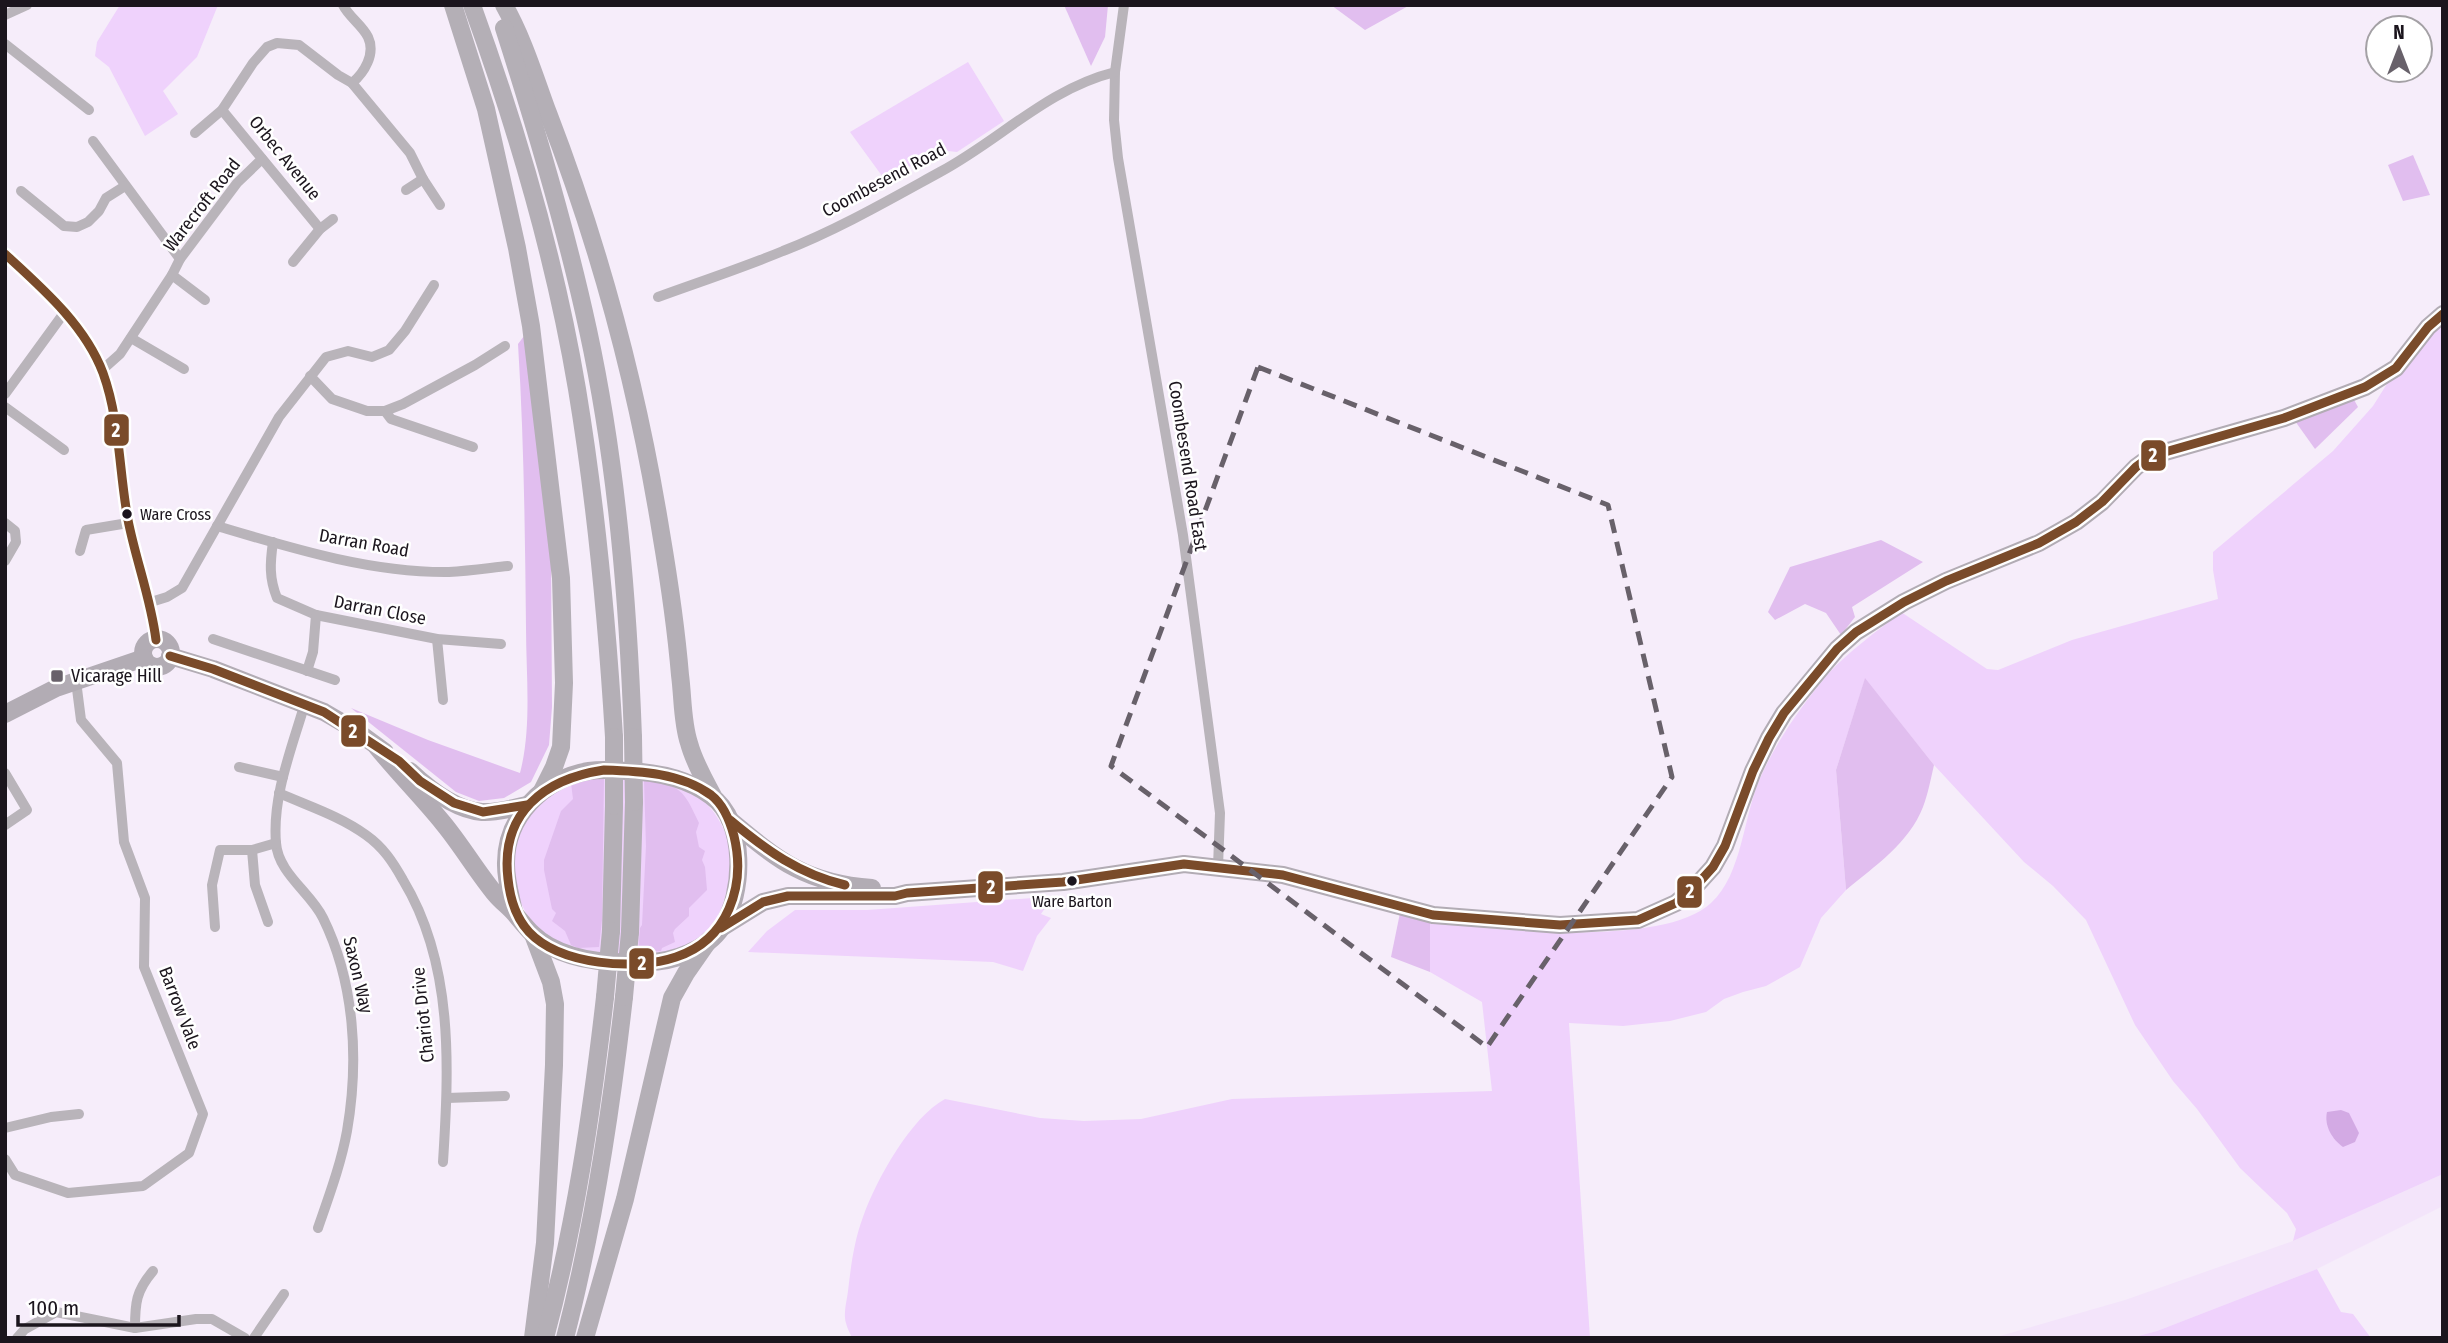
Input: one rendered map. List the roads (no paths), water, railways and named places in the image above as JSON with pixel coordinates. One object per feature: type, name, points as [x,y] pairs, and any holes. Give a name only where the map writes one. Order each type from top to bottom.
[{"type":"highway","points":[[453,5],[486,109],[517,248],[531,326],[561,578],[564,683],[561,747],[542,791]]},
{"type":"highway","points":[[472,5],[527,175],[567,339],[584,434],[598,542],[609,650],[614,737],[611,932],[605,997],[576,1203],[545,1338]]},
{"type":"highway","points":[[495,5],[534,123],[590,343],[606,430],[624,574],[634,737],[634,802],[624,997],[592,1225],[565,1338]]},
{"type":"highway","points":[[504,5],[562,149],[590,233],[623,351],[647,454],[661,532],[674,616],[687,735],[692,753],[713,796]]},
{"type":"highway","points":[[585,1338],[625,1199],[672,998],[686,973],[715,934]]},
{"type":"highway","points":[[533,1338],[545,1243],[555,1004],[551,982],[534,937]]},
{"type":"main road","points":[[377,747],[443,822],[497,895],[534,937],[558,950],[597,962],[654,962],[686,954],[749,909],[774,899],[803,896],[895,896],[1063,882],[1184,864],[1283,875],[1433,915],[1560,925],[1638,920],[1676,903],[1713,867],[1726,846],[1753,771],[1769,738],[1784,713],[1847,640],[1904,602],[2039,543],[2076,522],[2102,502],[2136,467],[2151,456],[2284,418],[2365,387],[2396,368],[2428,327],[2443,314]]},
{"type":"main road","points":[[156,640],[167,644],[170,656],[166,663],[158,667],[150,665],[144,658],[145,646],[156,640]]},
{"type":"main road","points":[[170,656],[213,668],[305,703],[346,724],[399,761],[442,797],[470,810],[483,812],[527,805]]},
{"type":"main road","points":[[5,714],[35,697],[144,658]]},
{"type":"main road","points":[[514,912],[507,880],[506,852],[513,829],[527,805],[542,791],[568,777],[590,771],[644,771],[683,781],[713,796],[730,820],[780,861],[804,873],[834,883],[895,889],[907,893]]},
{"type":"main road","points":[[715,934],[734,901],[739,879],[738,854],[730,820]]},
{"type":"street","points":[[343,5],[368,38],[369,61],[362,75],[352,83]]},
{"type":"street","name":"Coombesend Road East","points":[[1124,5],[1115,72],[1114,120],[1118,158],[1182,535],[1220,813],[1218,867]]},
{"type":"street","points":[[5,15],[25,6]]},
{"type":"street","points":[[195,133],[222,110],[261,52],[277,43],[299,45],[352,83],[410,153],[440,205]]},
{"type":"street","points":[[5,44],[89,110]]},
{"type":"street","name":"Coombesend Road","points":[[657,297],[786,250],[872,208],[943,171],[1064,91],[1115,72]]},
{"type":"street","name":"Orbec Avenue","points":[[222,110],[320,229]]},
{"type":"street","points":[[93,141],[180,259]]},
{"type":"street","name":"Warecroft Road","points":[[102,370],[120,354],[180,259],[237,183],[262,159]]},
{"type":"street","points":[[406,190],[423,179]]},
{"type":"street","points":[[21,191],[64,226],[77,227],[88,222],[99,211],[106,198],[125,186]]},
{"type":"street","points":[[36,203],[44,192]]},
{"type":"street","name":"Orbec Avenue","points":[[293,262],[320,229],[333,219]]},
{"type":"street","points":[[5,254],[64,313],[86,340],[102,370],[114,417],[128,523],[151,602],[156,640]]},
{"type":"street","name":"Warecroft Road","points":[[172,275],[205,300]]},
{"type":"street","points":[[151,602],[182,588],[279,417],[326,357],[348,351],[372,357],[389,350],[405,331],[434,285]]},
{"type":"street","points":[[5,394],[64,313]]},
{"type":"street","points":[[131,338],[184,369]]},
{"type":"street","points":[[310,376],[332,399],[367,411],[385,411],[475,365],[505,346]]},
{"type":"street","points":[[5,407],[64,450]]},
{"type":"street","points":[[385,411],[391,419],[473,447]]},
{"type":"street","points":[[5,523],[15,531],[16,542],[5,561]]},
{"type":"street","points":[[80,551],[86,530],[128,523]]},
{"type":"street","name":"Darran Road","points":[[217,526],[303,550],[385,568],[449,572],[508,566]]},
{"type":"street","name":"Darran Close","points":[[273,542],[269,568],[277,598],[316,615],[437,639],[501,644]]},
{"type":"street","name":"Darran Close","points":[[307,671],[313,652],[316,615]]},
{"type":"street","points":[[213,639],[335,680]]},
{"type":"street","name":"Darran Close","points":[[437,639],[443,701]]},
{"type":"street","name":"Barrow Vale","points":[[5,1159],[15,1175],[68,1193],[143,1186],[189,1153],[203,1114],[144,967],[145,898],[124,842],[117,763],[81,720],[76,681]]},
{"type":"street","points":[[215,927],[212,885],[220,850],[252,850],[276,843],[279,793],[305,703]]},
{"type":"street","points":[[239,768],[283,777]]},
{"type":"street","points":[[5,773],[27,810],[5,825]]},
{"type":"street","name":"Chariot Drive","points":[[279,793],[339,818],[367,835],[388,854],[413,896],[428,932],[438,968],[444,1019],[447,1098],[443,1162]]},
{"type":"street","name":"Saxon Way","points":[[276,843],[279,856],[322,914],[336,945],[352,1023],[352,1070],[347,1131],[336,1176],[318,1228]]},
{"type":"street","points":[[252,850],[255,884],[268,922]]},
{"type":"street","points":[[447,1098],[505,1096]]},
{"type":"street","points":[[5,1128],[51,1116],[79,1114]]},
{"type":"street","points":[[135,1328],[138,1291],[153,1271]]},
{"type":"street","points":[[254,1338],[284,1294]]},
{"type":"street","points":[[17,1338],[40,1319],[56,1312],[135,1328],[212,1319],[244,1338]]},
{"type":"place","name":"Ware Cross","points":[[127,514]]},
{"type":"place","name":"Vicarage Hill","points":[[57,676]]},
{"type":"place","name":"Ware Barton","points":[[1072,881]]}]
